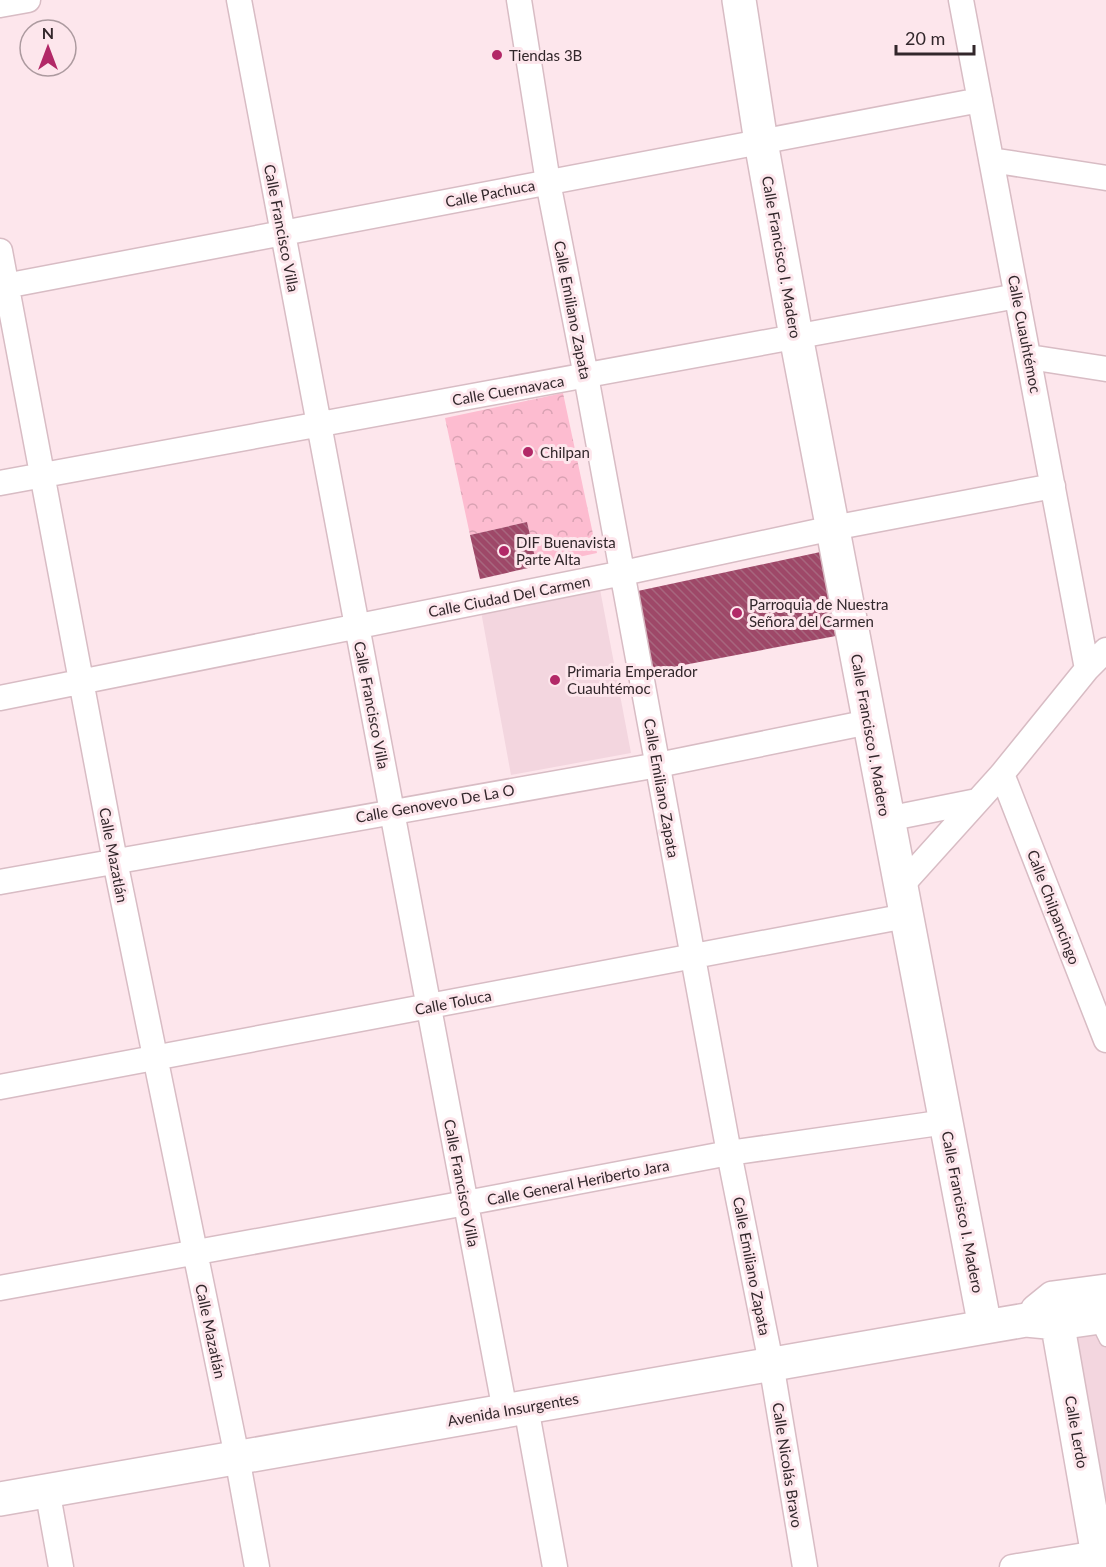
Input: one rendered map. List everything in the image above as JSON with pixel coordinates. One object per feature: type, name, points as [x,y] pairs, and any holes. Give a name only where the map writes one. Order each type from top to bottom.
[{"type":"main road","name":"Calle Francisco I. Madero","points":[[739,0],[761,142],[796,336],[985,1326]]},
{"type":"main road","name":"Avenida Insurgentes","points":[[0,1499],[1026,1320],[1056,1311],[1103,1316]]},
{"type":"main road","name":"Calle Lerdo","points":[[1056,1311],[1098,1560]]},
{"type":"street","points":[[0,5],[28,0]]},
{"type":"street","name":"Calle Francisco Villa","points":[[240,0],[466,1203],[555,1567]]},
{"type":"street","name":"Calle Emiliano Zapata","points":[[519,0],[548,182],[623,573],[729,1153],[771,1363]]},
{"type":"street","name":"Calle Cuauhtémoc","points":[[961,0],[1087,669]]},
{"type":"street","name":"Calle Pachuca","points":[[3,286],[980,100]]},
{"type":"street","points":[[992,160],[1106,178]]},
{"type":"street","name":"Calle Mazatlán","points":[[0,250],[3,286],[43,475],[115,861],[237,1457],[257,1567]]},
{"type":"street","name":"Calle Cuernavaca","points":[[0,483],[1017,296]]},
{"type":"street","points":[[1029,357],[1106,369]]},
{"type":"street","name":"Calle Ciudad Del Carmen","points":[[0,698],[623,573],[833,528],[1053,486]]},
{"type":"street","points":[[904,901],[978,801],[1087,669],[1106,650]]},
{"type":"street","name":"Calle Genovevo De La O","points":[[0,882],[392,810],[658,765],[869,722]]},
{"type":"street","name":"Calle Chilpancingo","points":[[1002,774],[1106,1040]]},
{"type":"street","points":[[887,819],[978,801]]},
{"type":"street","name":"Calle Toluca","points":[[0,1087],[693,956],[904,901]]},
{"type":"street","name":"Calle General Heriberto Jara","points":[[0,1288],[729,1153],[946,1122]]},
{"type":"street","name":"Calle Nicolás Bravo","points":[[771,1363],[805,1567]]},
{"type":"street","points":[[47,1490],[61,1567]]},
{"type":"street","points":[[1012,1567],[1098,1560]]},
{"type":"shaded area","name":"Primaria Emperador Cuauhtémoc","points":[[599,584],[631,753],[511,775],[480,606]]},
{"type":"shaded area","points":[[1106,1329],[1106,1526],[1072,1335]]},
{"type":"green space","points":[[563,393],[597,553],[537,566],[527,522],[470,535],[445,418]]},
{"type":"building","name":"DIF Buenavista Parte Alta","points":[[527,522],[537,566],[480,579],[470,535]]},
{"type":"building","name":"Parroquia de Nuestra Señora del Carmen","points":[[825,551],[841,635],[647,672],[633,592]]},
{"type":"place","name":"Tiendas 3B","points":[[497,55]]},
{"type":"place","name":"Chilpan","points":[[528,452]]},
{"type":"place","name":"DIF Buenavista Parte Alta","points":[[504,551]]},
{"type":"place","name":"Parroquia de Nuestra Señora del Carmen","points":[[737,613]]},
{"type":"place","name":"Primaria Emperador Cuauhtémoc","points":[[555,680]]}]
